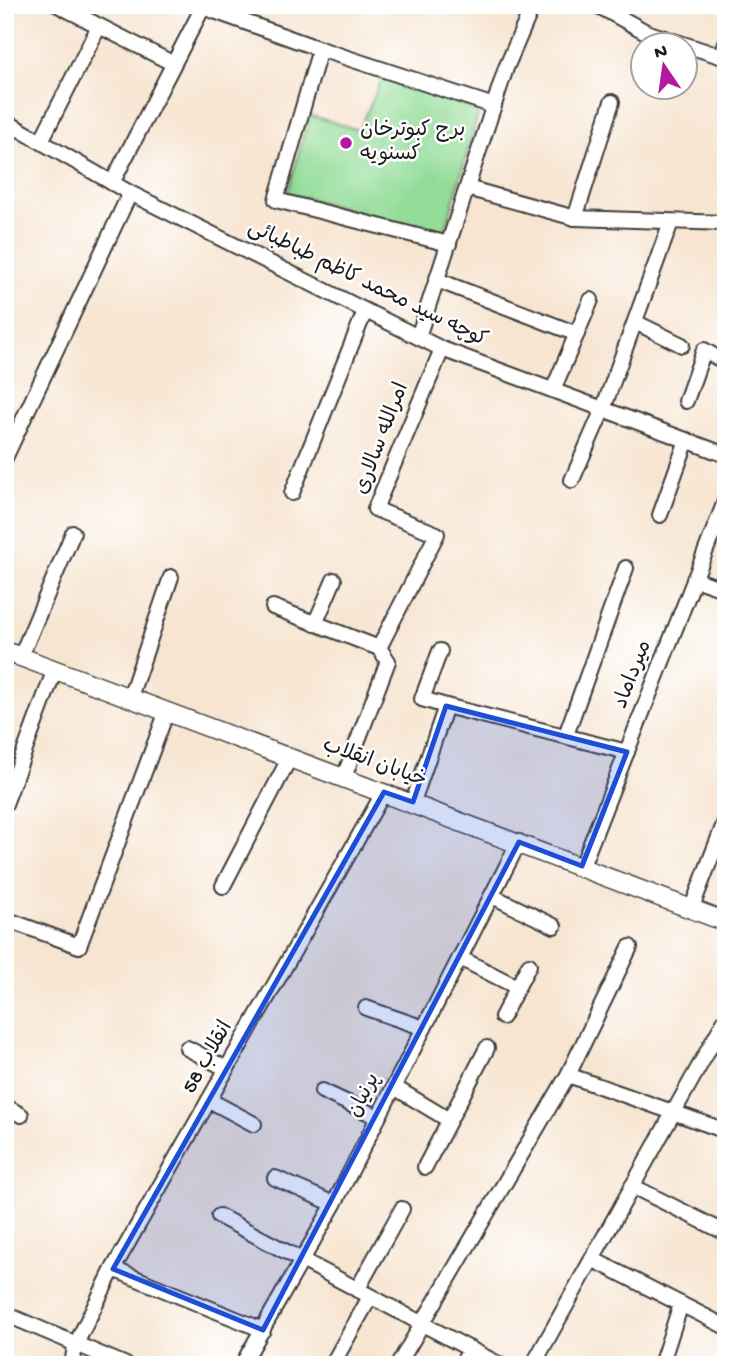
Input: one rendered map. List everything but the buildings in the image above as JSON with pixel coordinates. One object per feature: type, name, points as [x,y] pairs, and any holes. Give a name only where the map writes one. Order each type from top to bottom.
[{"type":"main road","name":"خیابان انقلاب","points":[[13,654],[413,802],[726,922]]},
{"type":"street","points":[[58,5],[172,63]]},
{"type":"street","points":[[418,337],[494,106],[533,5]]},
{"type":"street","points":[[597,5],[646,32],[725,53]]},
{"type":"street","points":[[112,183],[172,63],[204,6],[320,49],[494,106]]},
{"type":"street","points":[[42,139],[99,26]]},
{"type":"street","points":[[320,49],[276,200],[449,244]]},
{"type":"street","points":[[575,218],[612,102]]},
{"type":"street","name":"کوچه سید محمد کاظم طباطبائی","points":[[5,121],[42,139],[112,183],[442,349],[726,455]]},
{"type":"street","points":[[467,188],[575,218],[726,223]]},
{"type":"street","points":[[5,458],[130,192]]},
{"type":"street","points":[[572,480],[603,409],[671,222]]},
{"type":"street","points":[[436,280],[577,334]]},
{"type":"street","points":[[553,390],[591,300]]},
{"type":"street","points":[[292,493],[365,312]]},
{"type":"street","points":[[635,322],[682,345]]},
{"type":"street","name":"امرالله سالاری","points":[[379,648],[437,534],[375,509],[442,349]]},
{"type":"street","points":[[686,401],[704,350],[726,363]]},
{"type":"street","points":[[660,515],[687,440]]},
{"type":"street","name":"میرداماد","points":[[582,866],[726,499]]},
{"type":"street","points":[[13,654],[73,533]]},
{"type":"street","points":[[566,734],[626,568]]},
{"type":"street","points":[[130,697],[171,577]]},
{"type":"street","points":[[694,579],[726,590]]},
{"type":"street","points":[[315,624],[334,580]]},
{"type":"street","points":[[272,607],[379,648],[388,661],[344,777]]},
{"type":"street","points":[[440,651],[422,699],[566,734],[627,752]]},
{"type":"street","points":[[5,804],[55,669]]},
{"type":"street","points":[[413,802],[446,706]]},
{"type":"street","points":[[5,919],[79,946],[167,711]]},
{"type":"street","points":[[223,886],[290,757]]},
{"type":"street","name":"انقلاب 58","points":[[72,1365],[75,1346],[113,1269],[384,792]]},
{"type":"street","points":[[692,907],[725,821]]},
{"type":"street","name":"پرنیان","points":[[242,1365],[334,1204],[519,842]]},
{"type":"street","points":[[492,896],[554,926]]},
{"type":"street","points":[[398,1365],[568,1075],[630,947]]},
{"type":"street","points":[[460,958],[517,987]]},
{"type":"street","points":[[502,1017],[528,965]]},
{"type":"street","points":[[366,1008],[424,1028]]},
{"type":"street","points":[[533,1365],[726,1018]]},
{"type":"street","points":[[187,1048],[227,1069]]},
{"type":"street","points":[[425,1167],[487,1048]]},
{"type":"street","points":[[568,1075],[726,1132]]},
{"type":"street","points":[[394,1087],[449,1121]]},
{"type":"street","points":[[322,1091],[378,1117]]},
{"type":"street","points":[[209,1100],[254,1124]]},
{"type":"street","points":[[5,1106],[21,1115]]},
{"type":"street","points":[[275,1178],[334,1204]]},
{"type":"street","points":[[632,1186],[720,1230]]},
{"type":"street","points":[[357,1290],[402,1209]]},
{"type":"street","points":[[219,1216],[500,1365]]},
{"type":"street","points":[[592,1259],[726,1327]]},
{"type":"street","points":[[113,1269],[263,1330]]},
{"type":"street","points":[[332,1365],[370,1297]]},
{"type":"street","points":[[661,1365],[681,1304]]},
{"type":"street","points":[[5,1314],[75,1346],[126,1365]]},
{"type":"street","points":[[461,1365],[471,1349]]},
{"type":"highlighted area","points":[[446,706],[627,752],[582,866],[519,842],[263,1330],[113,1269],[384,792],[413,802]]},
{"type":"green space","points":[[383,76],[479,111],[444,235],[288,193],[309,115],[359,130]]},
{"type":"place","name":"برج کبوترخان کسنویه","points":[[346,143]]}]
